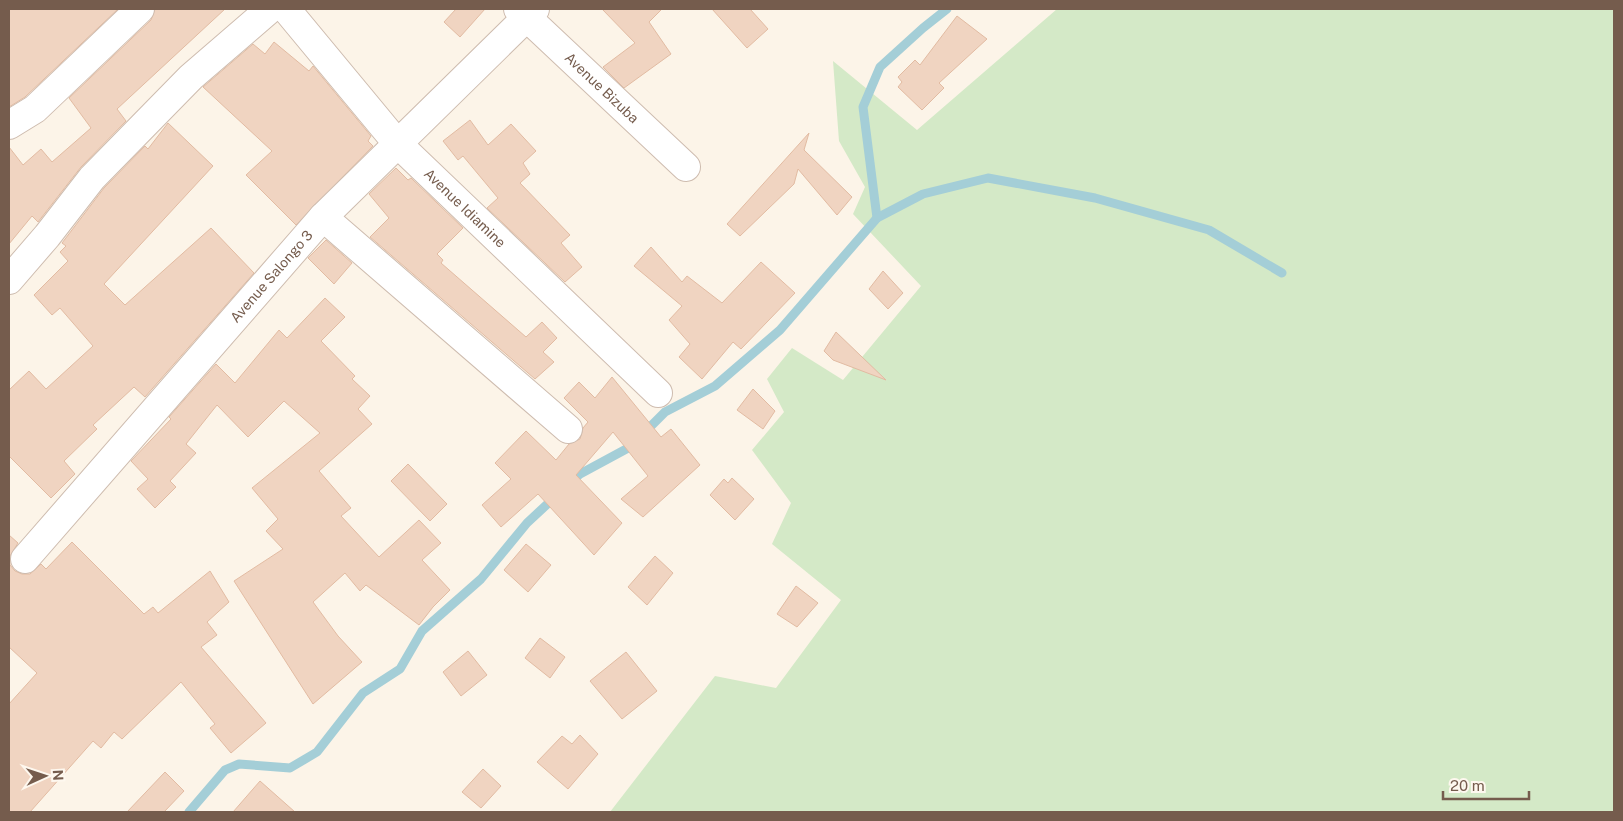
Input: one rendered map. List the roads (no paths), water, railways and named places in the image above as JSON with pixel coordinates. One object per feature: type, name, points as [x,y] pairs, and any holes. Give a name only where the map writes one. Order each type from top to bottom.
[{"type":"street","points":[[9,125],[35,109],[140,9]]},
{"type":"street","points":[[9,280],[47,236],[92,178],[191,77],[270,9]]},
{"type":"street","name":"Avenue Idiamine","points":[[286,9],[397,143],[658,393]]},
{"type":"street","name":"Avenue Salongo 3","points":[[25,559],[323,217],[527,11]]},
{"type":"street","name":"Avenue Bizuba","points":[[527,11],[686,166]]},
{"type":"street","points":[[323,217],[568,429]]},
{"type":"waterway","points":[[877,218],[863,107],[880,67],[947,9]]},
{"type":"waterway","points":[[569,484],[580,474],[630,447],[665,412],[715,386],[780,330],[877,218],[923,194],[988,178],[1095,198],[1209,230],[1282,273]]},
{"type":"waterway","points":[[189,812],[225,770],[239,764],[290,768],[317,752],[363,693],[400,669],[422,631],[481,579],[527,523],[556,496]]}]
